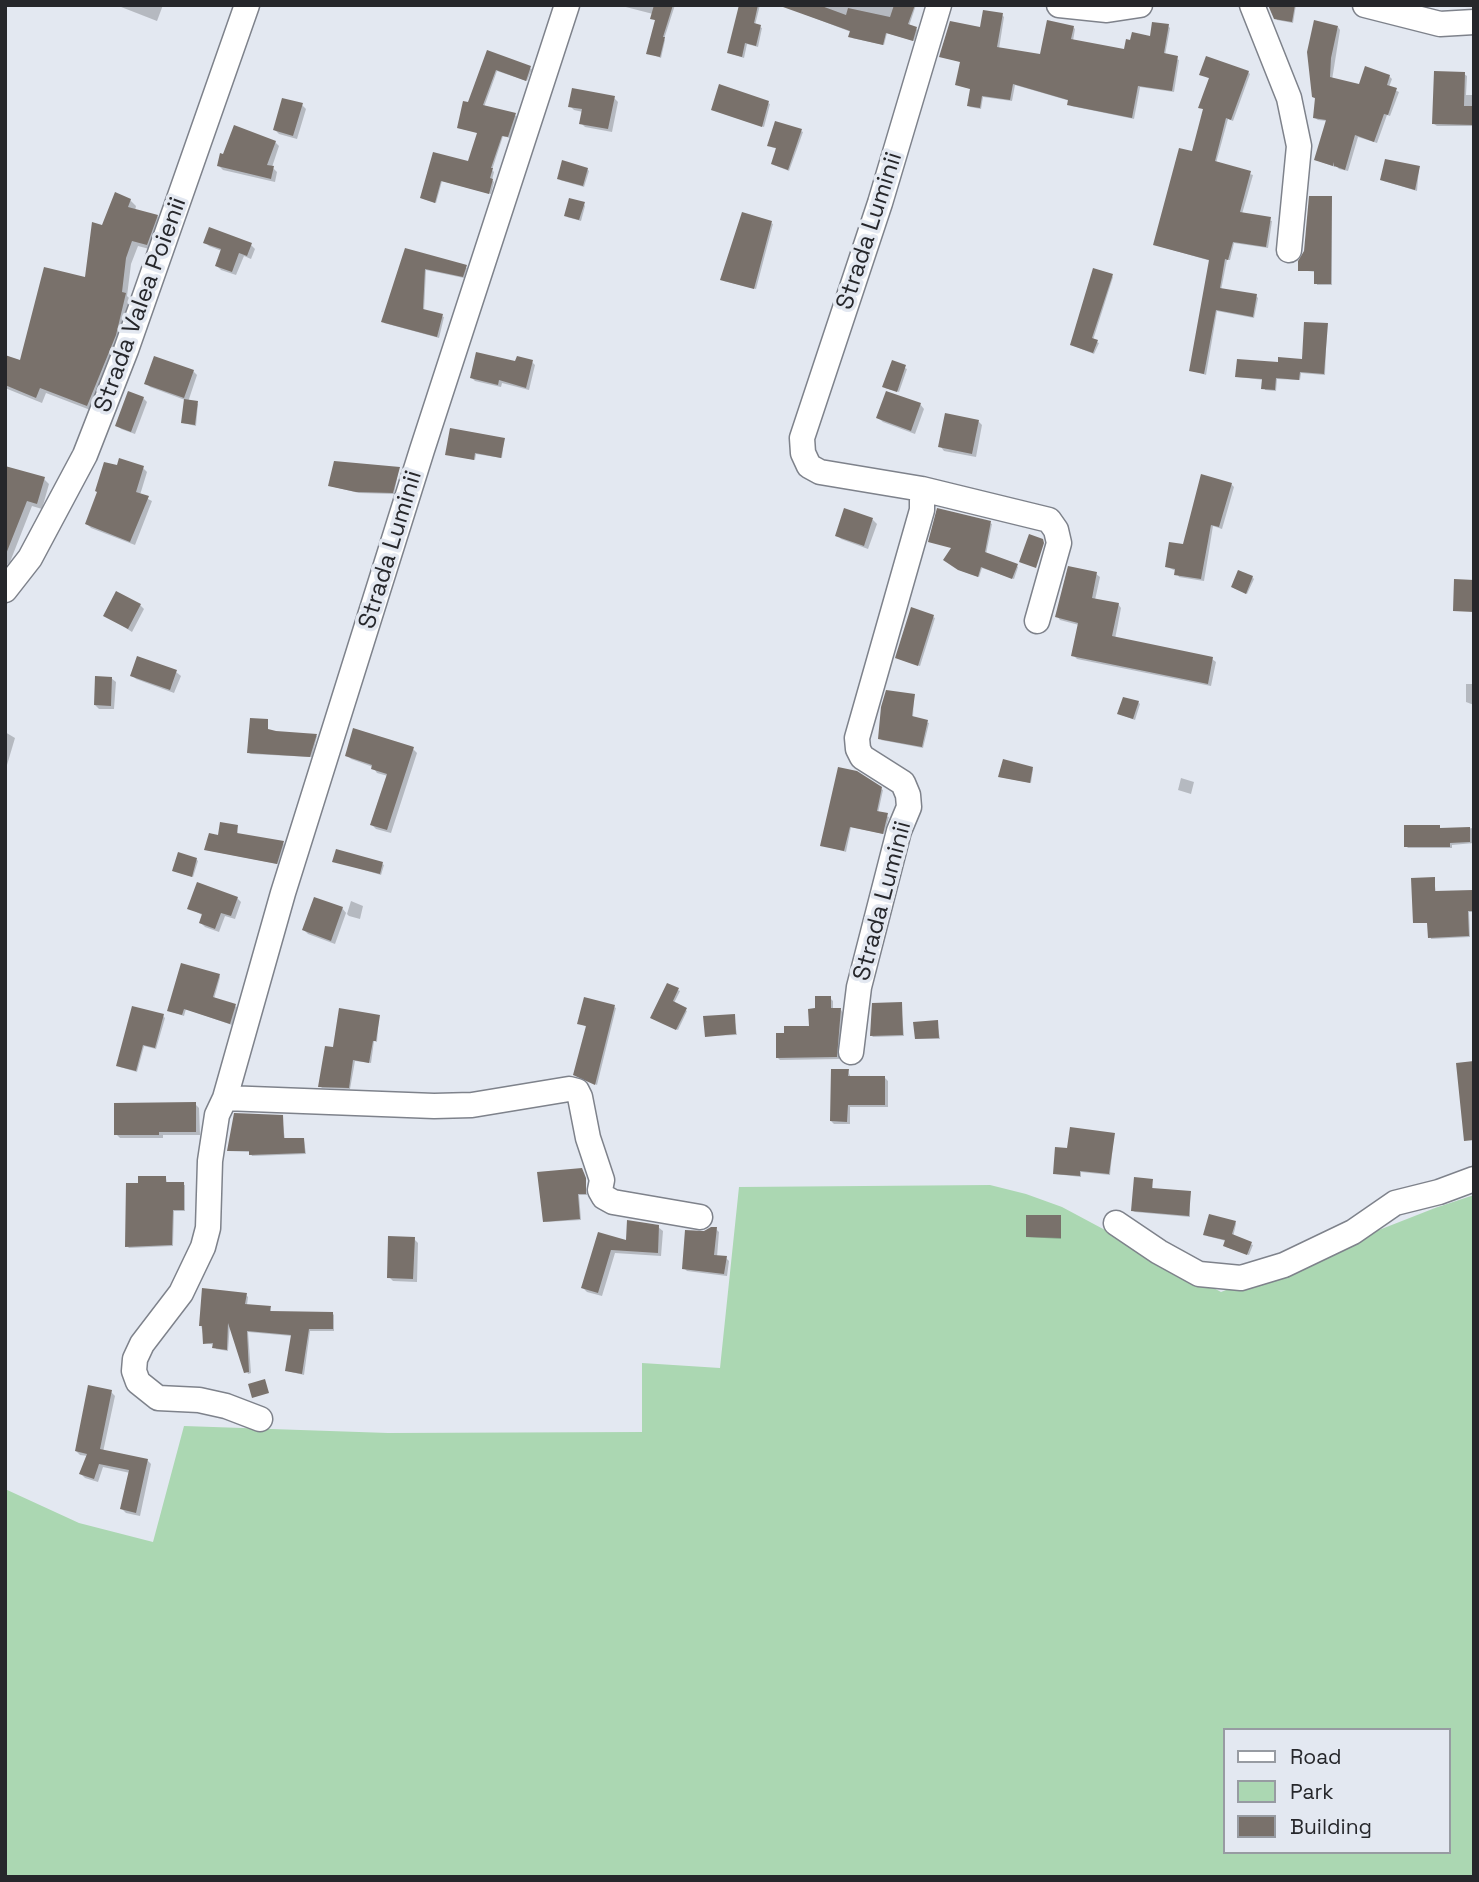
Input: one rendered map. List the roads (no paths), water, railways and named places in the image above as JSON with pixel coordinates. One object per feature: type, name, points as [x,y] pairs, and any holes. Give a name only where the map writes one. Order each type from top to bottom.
[{"type":"street","name":"Strada Valea Poienii","points":[[5,590],[30,558],[85,455],[126,350],[247,5]]},
{"type":"street","name":"Strada Luminii","points":[[260,1419],[226,1406],[158,1398],[138,1382],[134,1371],[135,1359],[142,1344],[181,1293],[202,1247],[208,1228],[214,1129],[292,867],[422,450],[567,5]]},
{"type":"street","name":"Strada Luminii","points":[[939,5],[880,203],[803,438],[803,453],[809,466],[820,471],[922,489],[1049,520],[1056,530],[1059,542],[1037,621]]},
{"type":"street","points":[[1059,5],[1107,10],[1140,5]]},
{"type":"street","points":[[1252,5],[1289,98],[1299,146],[1289,250]]},
{"type":"street","points":[[1365,5],[1440,24],[1474,22]]},
{"type":"street","name":"Strada Luminii","points":[[851,1052],[859,987],[899,831],[909,807],[903,783],[862,757],[857,738],[922,510],[922,489]]},
{"type":"street","points":[[225,1098],[434,1106],[472,1105],[569,1089],[577,1091],[588,1138],[602,1180],[600,1190],[604,1197],[613,1202],[700,1217]]},
{"type":"street","points":[[1116,1223],[1159,1252],[1199,1273],[1241,1278],[1284,1265],[1353,1232],[1395,1203],[1439,1192],[1474,1179]]}]
